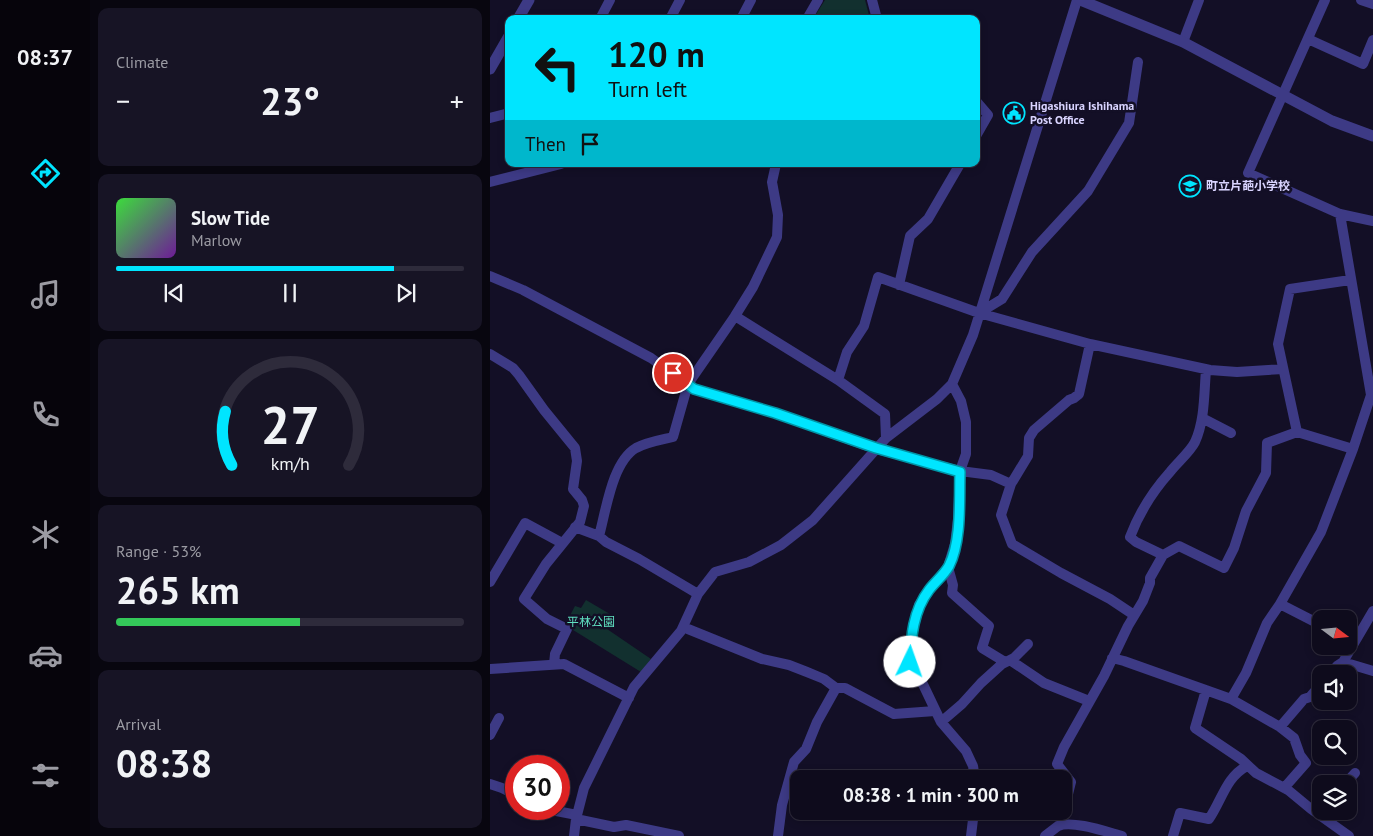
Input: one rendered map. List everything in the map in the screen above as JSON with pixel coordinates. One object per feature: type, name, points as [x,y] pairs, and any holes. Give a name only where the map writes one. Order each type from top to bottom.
[{"type":"street","points":[[520,15],[528,0]]},
{"type":"street","points":[[602,15],[610,0]]},
{"type":"street","points":[[672,15],[680,0]]},
{"type":"street","points":[[743,15],[751,0]]},
{"type":"street","points":[[809,15],[818,0]]},
{"type":"street","points":[[872,0],[876,15]]},
{"type":"street","points":[[574,836],[584,788],[634,686],[683,627],[698,594],[715,572],[749,562],[780,545],[813,520],[886,438],[952,384],[974,335],[979,313],[1079,0],[1183,42],[1332,121],[1373,136]]},
{"type":"street","points":[[1183,42],[1199,0]]},
{"type":"street","points":[[1326,0],[1248,172],[1340,214],[1373,220]]},
{"type":"street","points":[[1308,39],[1363,64],[1373,40]]},
{"type":"street","points":[[490,69],[505,43]]},
{"type":"street","points":[[979,313],[1002,299],[1032,252],[1088,191],[1129,123],[1138,62]]},
{"type":"street","points":[[980,106],[988,116],[980,129]]},
{"type":"street","points":[[490,118],[505,114]]},
{"type":"street","points":[[490,182],[548,167]]},
{"type":"street","points":[[599,536],[612,483],[619,469],[633,449],[646,443],[673,436],[688,384],[753,287],[777,237],[778,215],[772,182],[775,167]]},
{"type":"street","points":[[899,285],[910,236],[928,219],[958,167]]},
{"type":"street","points":[[1231,699],[1246,673],[1267,623],[1321,532],[1372,395],[1350,280],[1340,214]]},
{"type":"street","points":[[490,276],[523,290],[652,358],[694,389],[775,413],[876,448],[960,472],[991,474],[1011,484]]},
{"type":"street","points":[[838,380],[847,352],[864,326],[878,277],[979,313],[1090,344],[1206,370],[1237,372],[1283,369]]},
{"type":"street","points":[[1297,432],[1278,344],[1290,289],[1350,280]]},
{"type":"street","points":[[735,316],[838,380],[885,414],[886,438]]},
{"type":"street","points":[[1090,344],[1078,396],[1069,400],[1034,430],[1029,438],[1028,456],[1011,484],[1002,507],[1001,515],[1010,542],[1061,573],[1110,599],[1134,615]]},
{"type":"street","points":[[490,354],[513,368],[575,448],[577,461],[574,489],[584,506],[580,522],[546,564],[524,599],[548,619],[566,629],[555,654],[554,664]]},
{"type":"street","points":[[1163,555],[1136,542],[1130,537],[1136,520],[1145,505],[1162,481],[1194,443],[1202,418],[1206,370]]},
{"type":"street","points":[[952,384],[961,400],[966,422],[966,454],[960,472],[955,544],[948,567],[928,590],[919,605],[910,639],[910,662],[920,678],[941,722],[966,751],[974,770]]},
{"type":"street","points":[[1202,418],[1231,433]]},
{"type":"street","points":[[1062,770],[1057,764],[1064,748],[1082,718],[1134,615],[1144,601],[1150,578],[1163,555],[1179,546],[1224,568],[1234,548],[1246,511],[1266,473],[1267,443],[1297,432],[1353,449]]},
{"type":"street","points":[[490,582],[525,523],[562,543]]},
{"type":"street","points":[[575,527],[599,536],[606,542],[698,594]]},
{"type":"street","points":[[948,567],[953,585],[952,594],[989,626],[982,648],[1044,683],[1089,701]]},
{"type":"street","points":[[1280,604],[1312,620]]},
{"type":"street","points":[[1358,632],[1373,611]]},
{"type":"street","points":[[683,627],[762,659],[789,665],[824,679],[836,688],[845,688],[894,714],[935,711]]},
{"type":"street","points":[[941,722],[1028,644]]},
{"type":"street","points":[[1338,665],[1343,662],[1346,655]]},
{"type":"street","points":[[1112,658],[1231,699],[1280,727],[1294,738],[1300,755],[1306,763],[1284,788]]},
{"type":"street","points":[[1343,662],[1373,670]]},
{"type":"street","points":[[490,669],[564,664],[629,698]]},
{"type":"street","points":[[778,836],[782,805],[794,762],[806,749],[817,722],[836,688]]},
{"type":"street","points":[[1206,690],[1195,728],[1241,759],[1247,766],[1312,807]]},
{"type":"street","points":[[1280,727],[1304,700],[1312,695]]},
{"type":"street","points":[[490,735],[499,718]]},
{"type":"street","points":[[1173,836],[1180,812],[1209,819],[1235,774],[1247,766]]},
{"type":"street","points":[[490,784],[505,790]]},
{"type":"street","points":[[570,815],[614,827],[626,825],[679,836]]},
{"type":"street","points":[[971,836],[973,820]]},
{"type":"street","points":[[1060,826],[1062,820]]},
{"type":"street","points":[[1330,820],[1349,836]]},
{"type":"street","points":[[1045,836],[1060,826],[1080,826],[1122,836]]},
{"type":"green space","points":[[825,0],[865,0],[869,15],[816,15]]},
{"type":"green space","name":"平林公園","points":[[586,600],[615,617],[607,629],[651,659],[641,672],[565,625],[575,606],[581,608]]},
{"type":"place","name":"Higashiura Ishihama Post Office","points":[[1014,113]]},
{"type":"place","name":"町立片葩小学校","points":[[1190,186]]},
{"type":"route","points":[[673,373],[694,389],[775,413],[876,448],[960,472],[955,544],[948,567],[928,590],[919,605],[910,639],[910,662]]}]
